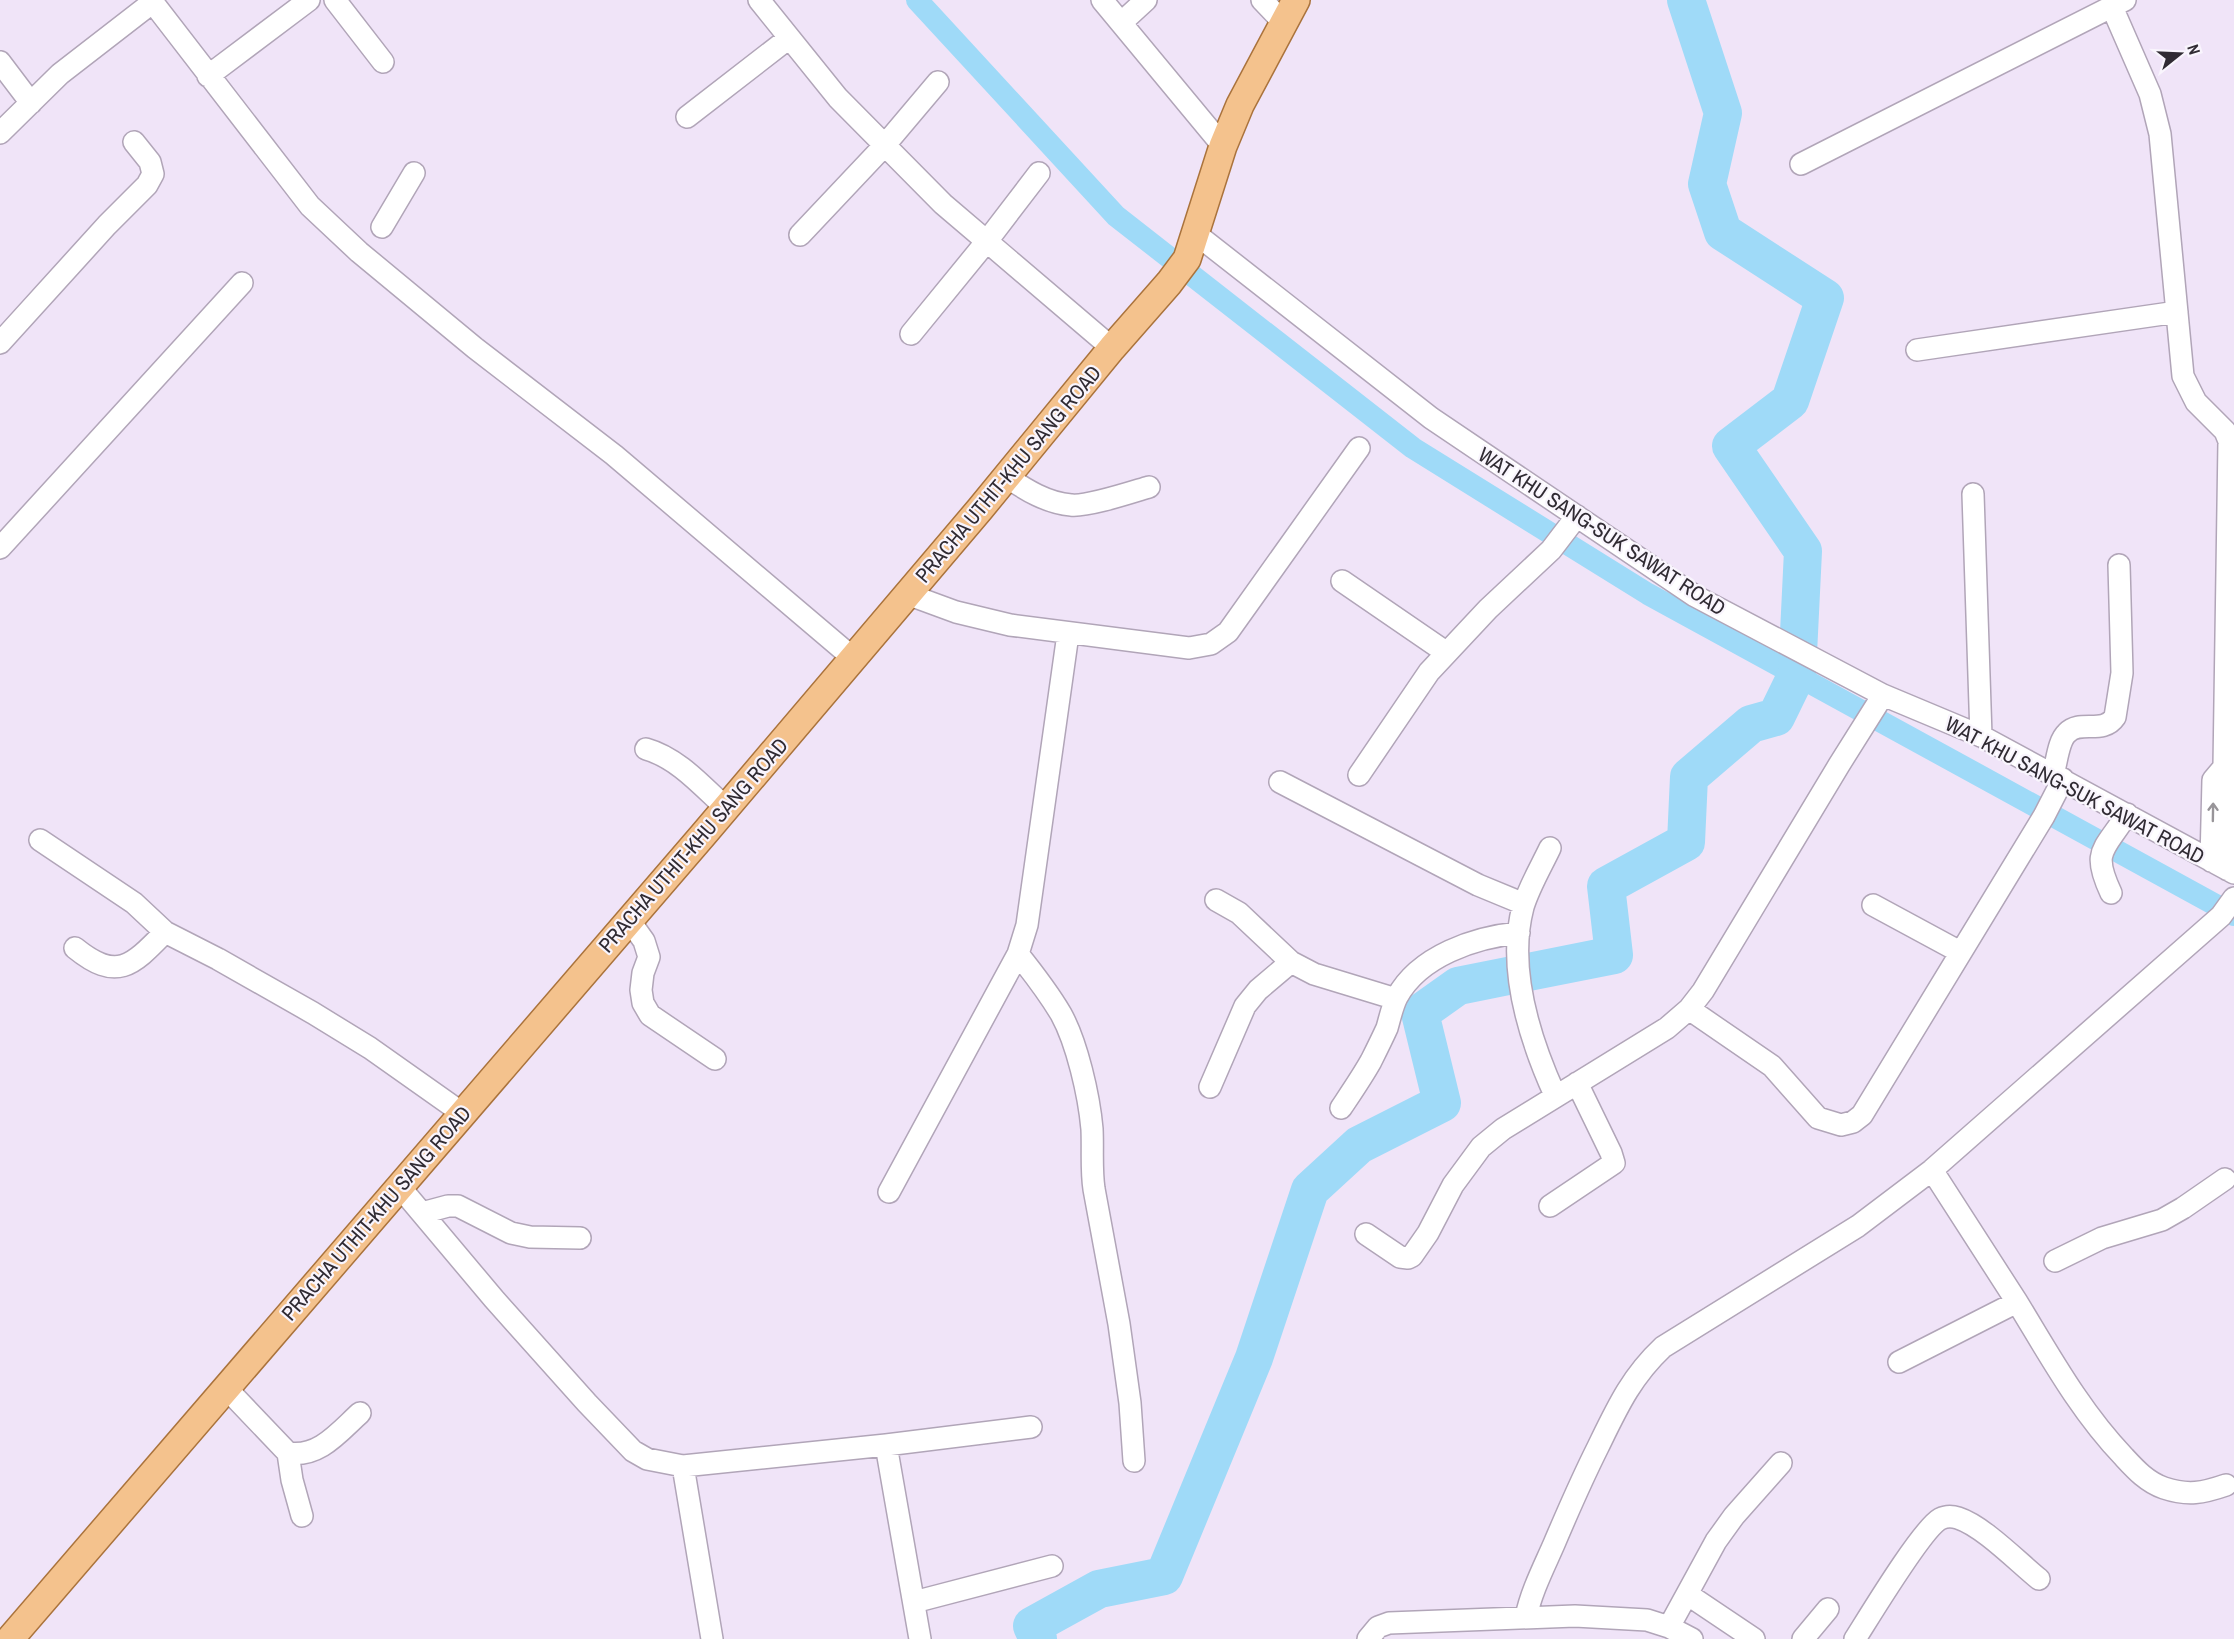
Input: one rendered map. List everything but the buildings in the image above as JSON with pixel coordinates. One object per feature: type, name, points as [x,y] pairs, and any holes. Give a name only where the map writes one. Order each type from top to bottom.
[{"type":"main road","name":"PRACHA UTHIT-KHU SANG ROAD","points":[[10,1639],[726,808],[1169,283],[1187,259],[1223,146],[1240,105],[1289,11]]},
{"type":"street","points":[[208,76],[309,0]]},
{"type":"street","points":[[335,0],[383,62]]},
{"type":"street","points":[[759,0],[838,98],[884,146],[943,204],[1112,348]]},
{"type":"street","points":[[1101,0],[1223,146]]},
{"type":"street","points":[[1121,23],[1146,0]]},
{"type":"street","points":[[1262,0],[1289,11]]},
{"type":"street","points":[[0,133],[60,74],[152,1],[310,206],[363,255],[475,348],[614,455],[853,658]]},
{"type":"street","points":[[1801,164],[2119,3],[2150,94],[2160,134],[2183,376],[2196,402],[2225,431],[2229,441],[2224,767],[2232,788],[2225,868]]},
{"type":"street","points":[[687,117],[789,38]]},
{"type":"street","points":[[0,62],[31,102]]},
{"type":"street","points":[[800,235],[884,146],[938,82]]},
{"type":"street","points":[[0,343],[107,225],[147,185],[153,174],[150,162],[134,142]]},
{"type":"street","points":[[363,255],[380,232],[414,173]]},
{"type":"street","points":[[911,334],[1039,173]]},
{"type":"street","name":"WAT KHU SANG-SUK SAWAT ROAD","points":[[1196,234],[1431,418],[1570,523],[1695,596],[1883,695],[1981,736],[2058,776],[2117,830],[2225,868]]},
{"type":"street","points":[[0,548],[242,283]]},
{"type":"street","points":[[1917,350],[2177,312]]},
{"type":"street","points":[[907,594],[956,612],[1010,625],[1189,648],[1211,644],[1228,632],[1359,448]]},
{"type":"street","points":[[1007,477],[1034,495],[1072,506],[1113,498],[1149,487]]},
{"type":"street","points":[[1973,494],[1981,736]]},
{"type":"street","points":[[1359,775],[1429,672],[1488,609],[1551,550],[1570,523]]},
{"type":"street","points":[[1689,1009],[1772,1066],[1818,1118],[1841,1125],[1854,1122],[1862,1115],[2048,807],[2058,776],[2063,738],[2068,731],[2076,728],[2103,726],[2111,723],[2115,717],[2122,673],[2119,565]]},
{"type":"street","points":[[1342,581],[1447,653]]},
{"type":"street","points":[[889,1191],[1018,954],[1027,925],[1068,634]]},
{"type":"street","points":[[1366,1234],[1400,1257],[1412,1256],[1428,1233],[1453,1185],[1481,1147],[1503,1129],[1555,1095],[1667,1028],[1689,1009],[1703,991],[1883,695]]},
{"type":"street","points":[[646,749],[660,753],[691,776],[726,808]]},
{"type":"street","points":[[1280,782],[1478,885],[1524,904]]},
{"type":"street","points":[[2111,893],[2100,865],[2101,853],[2117,830]]},
{"type":"street","points":[[40,840],[134,903],[165,932],[218,959],[370,1048],[462,1113]]},
{"type":"street","points":[[1550,848],[1524,904],[1519,933],[1518,962],[1528,1027],[1537,1055],[1555,1095]]},
{"type":"street","points":[[1526,1617],[1573,1497],[1620,1400],[1647,1362],[1663,1347],[1858,1226],[1932,1170],[2221,916],[2234,898]]},
{"type":"street","points":[[1216,900],[1239,913],[1291,962],[1314,974],[1396,999]]},
{"type":"street","points":[[1872,905],[1960,952]]},
{"type":"street","points":[[630,920],[644,941],[649,957],[643,973],[641,990],[643,1004],[650,1015],[715,1059]]},
{"type":"street","points":[[75,948],[89,960],[108,968],[123,966],[143,955],[165,932]]},
{"type":"street","points":[[1341,1108],[1370,1063],[1386,1029],[1396,999],[1419,970],[1445,954],[1496,935],[1519,933]]},
{"type":"street","points":[[1018,954],[1042,984],[1062,1017],[1082,1070],[1092,1129],[1091,1169],[1119,1324],[1130,1403],[1134,1461]]},
{"type":"street","points":[[1210,1088],[1245,1006],[1258,990],[1291,962]]},
{"type":"street","points":[[1550,1206],[1614,1163],[1577,1083]]},
{"type":"street","points":[[1932,1170],[2087,1415],[2143,1477],[2162,1487],[2183,1493],[2204,1493],[2226,1485]]},
{"type":"street","points":[[2055,1261],[2102,1238],[2162,1220],[2224,1179]]},
{"type":"street","points":[[399,1186],[494,1299],[633,1451],[647,1459],[683,1466],[1031,1427]]},
{"type":"street","points":[[422,1213],[448,1206],[458,1206],[511,1233],[580,1238]]},
{"type":"street","points":[[1899,1362],[2017,1302]]},
{"type":"street","points":[[226,1388],[288,1453],[298,1455],[324,1446],[360,1413]]},
{"type":"street","points":[[886,1445],[920,1639]]},
{"type":"street","points":[[288,1453],[292,1480],[302,1516]]},
{"type":"street","points":[[1669,1627],[1716,1541],[1734,1516],[1781,1463]]},
{"type":"street","points":[[683,1466],[712,1639]]},
{"type":"street","points":[[1855,1639],[1919,1542],[1939,1520],[1949,1517],[1959,1518],[1976,1528],[2039,1580]]},
{"type":"street","points":[[914,1602],[1052,1566]]},
{"type":"street","points":[[1687,1594],[1754,1639]]},
{"type":"street","points":[[1803,1639],[1828,1609]]},
{"type":"street","points":[[1368,1639],[1378,1627],[1389,1623],[1575,1616],[1647,1620],[1669,1627],[1692,1639]]},
{"type":"waterway","points":[[917,0],[1116,216],[1413,448],[1648,594],[2234,915]]},
{"type":"waterway","points":[[1038,1639],[1032,1626],[1099,1589],[1164,1576],[1254,1358],[1310,1190],[1359,1145],[1442,1103],[1420,1013],[1458,986],[1614,955],[1606,886],[1686,842],[1689,777],[1751,724],[1776,717],[1797,674],[1803,551],[1731,446],[1790,401],[1825,298],[1723,232],[1707,184],[1723,113],[1686,0]]}]
